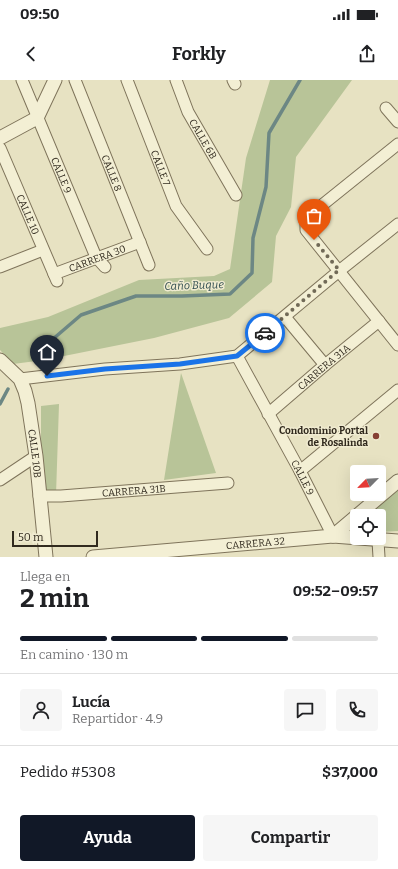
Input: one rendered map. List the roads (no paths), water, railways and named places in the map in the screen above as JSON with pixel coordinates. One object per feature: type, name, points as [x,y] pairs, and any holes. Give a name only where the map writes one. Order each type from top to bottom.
[{"type":"street","name":"CALLE 9","points":[[22,80],[96,258],[105,267]]},
{"type":"street","points":[[0,138],[37,118],[55,80]]},
{"type":"street","name":"CALLE 8","points":[[75,80],[149,265]]},
{"type":"street","name":"CALLE 7","points":[[127,80],[176,206],[207,249]]},
{"type":"street","name":"CALLE 6B","points":[[176,80],[188,112],[236,195]]},
{"type":"street","points":[[386,108],[398,122]]},
{"type":"street","points":[[398,144],[306,218],[305,223],[306,230],[398,345]]},
{"type":"street","name":"CALLE 10","points":[[0,148],[56,278]]},
{"type":"street","points":[[20,380],[105,369],[180,364],[237,356],[339,270],[396,230]]},
{"type":"street","name":"CARRERA 30","points":[[56,278],[96,258],[140,242]]},
{"type":"street","points":[[0,266],[43,250]]},
{"type":"street","points":[[285,317],[325,365]]},
{"type":"street","name":"CARRERA 31A","points":[[268,414],[379,321]]},
{"type":"street","name":"CALLE 9","points":[[237,356],[300,471],[333,536]]},
{"type":"street","name":"CALLE 10B","points":[[0,360],[20,380],[28,403],[36,456],[46,557]]},
{"type":"street","points":[[300,471],[398,390]]},
{"type":"street","points":[[0,480],[36,456]]},
{"type":"street","points":[[333,536],[398,481]]},
{"type":"street","name":"CARRERA 31B","points":[[39,496],[61,496],[228,483]]},
{"type":"street","name":"CARRERA 32","points":[[93,557],[333,536],[350,538]]},
{"type":"street","name":"CARRERA 32","points":[[386,541],[398,541]]},
{"type":"street","points":[[378,545],[378,557]]},
{"type":"waterway","name":"Caño Buque","points":[[39,351],[81,315],[136,296],[230,294],[252,273],[253,238],[266,187],[269,133],[300,80]]},
{"type":"waterway","name":"Caño Buque","points":[[0,404],[8,389]]},
{"type":"place","name":"Condominio Portal de Rosalinda","points":[[376,436]]}]
